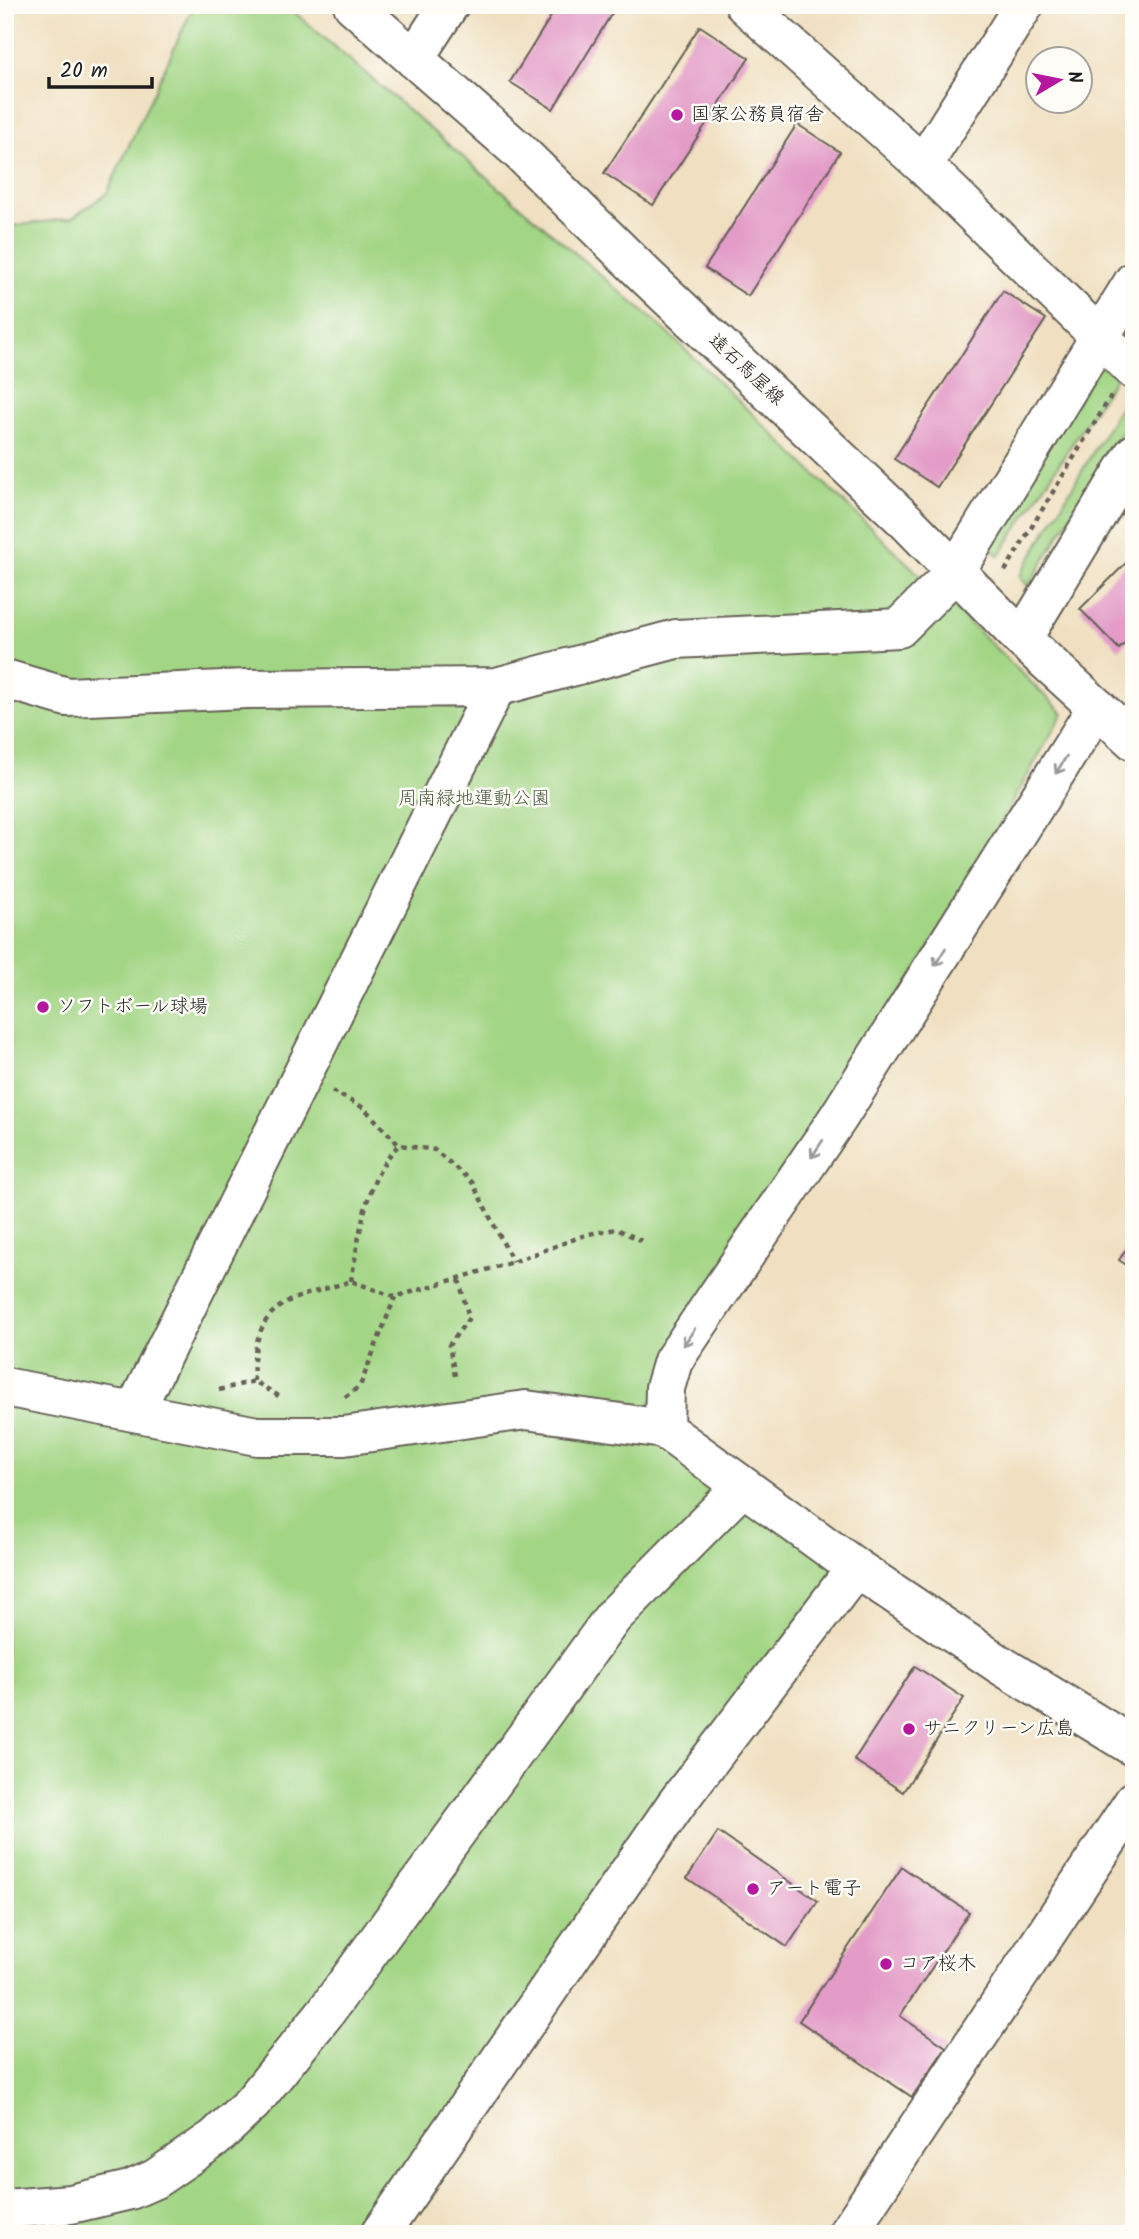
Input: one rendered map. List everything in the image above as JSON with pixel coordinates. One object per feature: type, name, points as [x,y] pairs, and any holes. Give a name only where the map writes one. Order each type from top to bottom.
[{"type":"street","name":"遠石馬屋線","points":[[353,5],[518,150],[1023,639],[1134,741]]},
{"type":"street","points":[[414,59],[449,5]]},
{"type":"street","points":[[923,166],[1024,5]]},
{"type":"street","points":[[748,6],[923,166],[1132,368]]},
{"type":"street","points":[[5,679],[67,697],[246,689],[496,687],[676,639],[899,628],[955,572],[1134,281]]},
{"type":"street","points":[[1023,639],[1134,454]]},
{"type":"street","points":[[134,1412],[496,687]]},
{"type":"street","points":[[664,1429],[666,1388],[673,1361],[838,1118],[1097,707]]},
{"type":"street","points":[[5,1387],[257,1437],[344,1436],[526,1410],[664,1429],[741,1488],[856,1568],[999,1664],[1134,1747]]},
{"type":"street","points":[[5,2209],[71,2204],[130,2190],[155,2179],[215,2138],[252,2103],[333,2002],[613,1617],[741,1488]]},
{"type":"street","points":[[380,2234],[676,1804],[856,1568]]},
{"type":"street","points":[[847,2234],[1134,1801]]},
{"type":"path","points":[[1005,571],[1132,368]]},
{"type":"path","points":[[302,1075],[364,1108],[399,1145],[435,1150],[472,1182],[513,1262]]},
{"type":"path","points":[[351,1280],[366,1202],[389,1155],[399,1145]]},
{"type":"path","points":[[292,1404],[254,1381],[252,1360],[260,1331],[279,1307],[351,1280],[395,1297],[459,1280],[587,1234],[617,1229],[642,1241]]},
{"type":"path","points":[[455,1376],[449,1345],[470,1318],[459,1280]]},
{"type":"path","points":[[340,1401],[360,1386],[395,1297]]},
{"type":"green space","name":"周南緑地運動公園","points":[[194,5],[286,5],[667,332],[1063,713],[815,1149],[664,1372],[665,1419],[856,1563],[383,2234],[5,2234],[5,227],[72,218],[107,193]]},
{"type":"green space","points":[[1100,365],[1117,375],[999,556],[985,544]]},
{"type":"green space","points":[[1131,388],[1134,412],[1028,587],[1020,576]]},
{"type":"building","points":[[558,5],[617,5],[553,109],[510,82]]},
{"type":"building","name":"国家公務員宿舎","points":[[700,26],[749,58],[653,205],[604,173]]},
{"type":"building","points":[[797,124],[840,152],[748,296],[705,268]]},
{"type":"building","points":[[1003,291],[1046,319],[937,487],[894,459]]},
{"type":"building","points":[[1134,555],[1134,634],[1119,649],[1080,609]]},
{"type":"building","points":[[1134,1238],[1134,1270],[1119,1260]]},
{"type":"building","name":"サニクリーン広島","points":[[915,1666],[964,1698],[903,1792],[854,1760]]},
{"type":"building","name":"アート電子","points":[[718,1832],[818,1901],[787,1947],[687,1878]]},
{"type":"building","name":"コア桜木","points":[[902,1867],[969,1912],[900,2016],[946,2047],[912,2097],[799,2021]]},
{"type":"place","name":"国家公務員宿舎","points":[[677,115]]},
{"type":"place","name":"ソフトボール球場","points":[[43,1007]]},
{"type":"place","name":"サニクリーン広島","points":[[909,1729]]},
{"type":"place","name":"アート電子","points":[[753,1889]]},
{"type":"place","name":"コア桜木","points":[[886,1964]]}]
